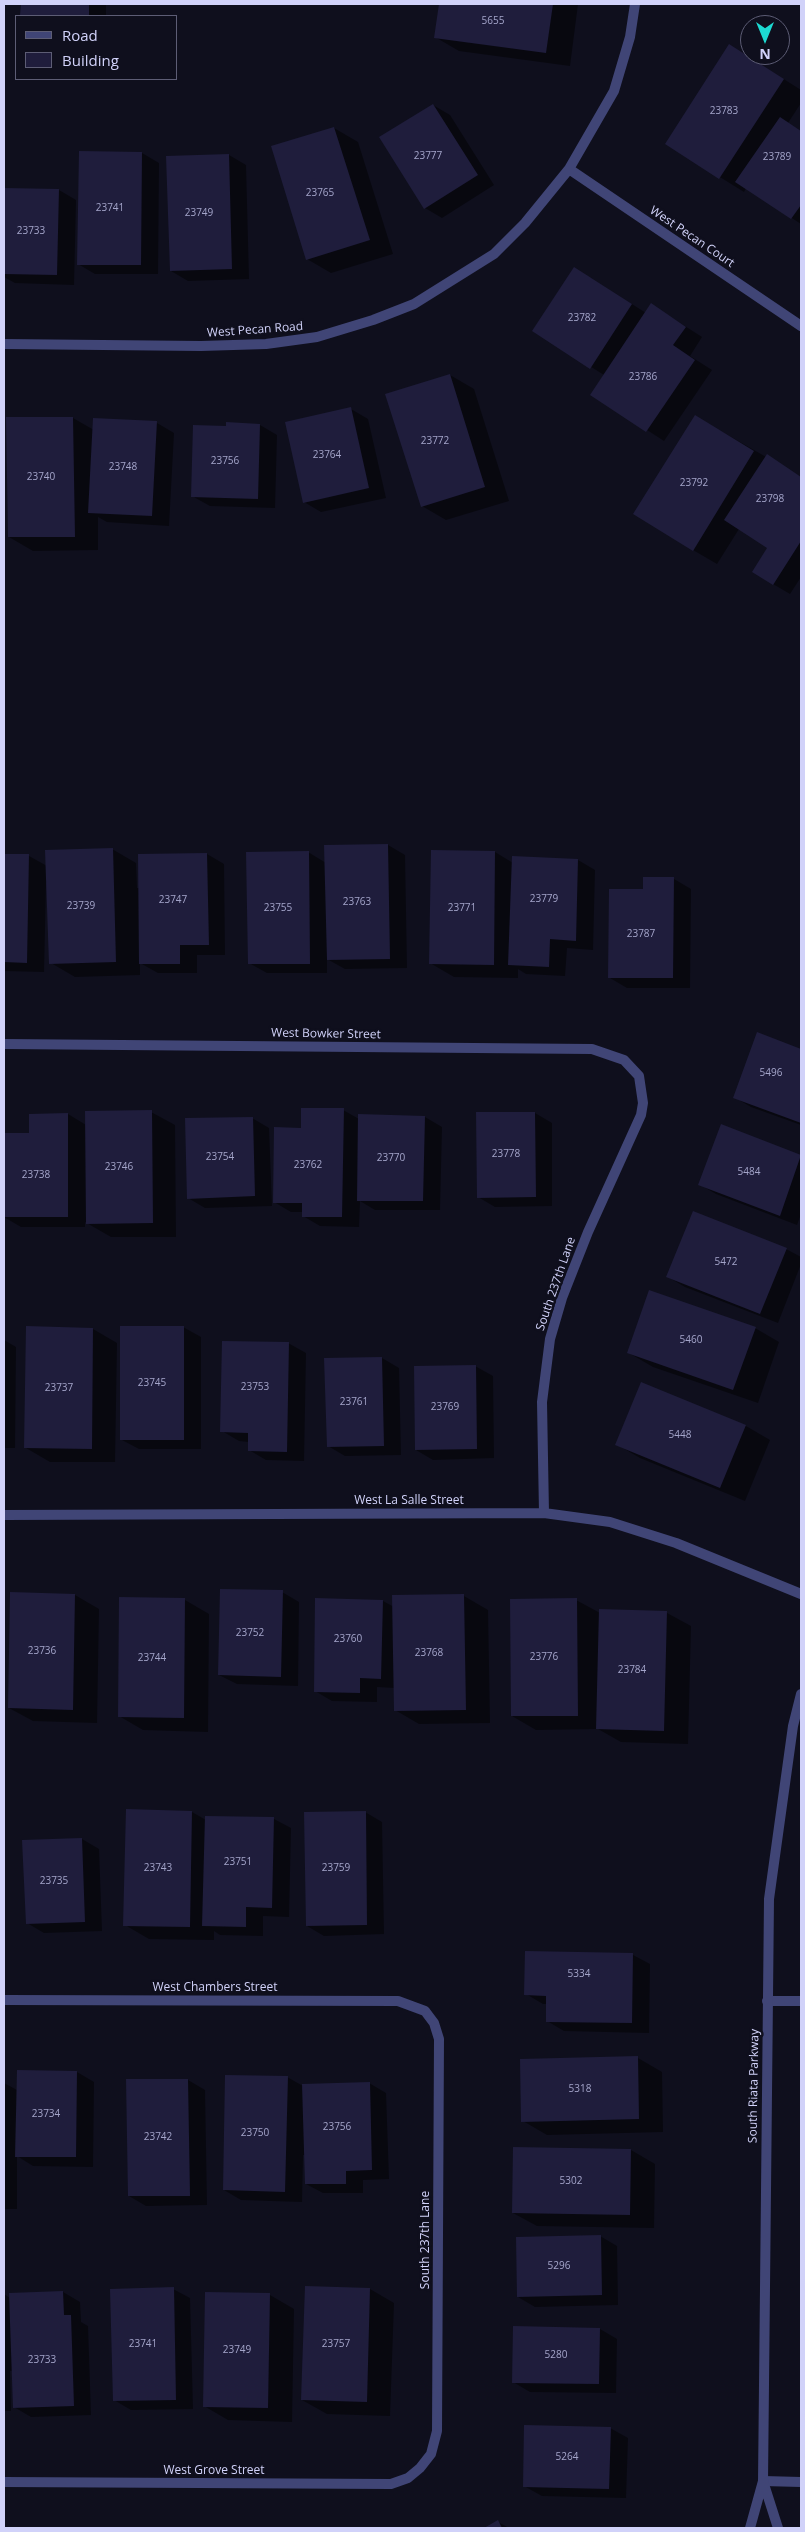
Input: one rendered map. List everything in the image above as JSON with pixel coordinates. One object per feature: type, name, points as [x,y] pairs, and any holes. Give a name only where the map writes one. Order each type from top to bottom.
[{"type":"street","points":[[569,169],[614,91],[630,37],[635,4]]},
{"type":"street","name":"West Pecan Court","points":[[569,169],[801,326]]},
{"type":"street","name":"West Pecan Road","points":[[4,344],[201,346],[266,344],[317,337],[374,320],[414,304],[494,254],[525,223],[569,169]]},
{"type":"street","name":"West Bowker Street","points":[[4,1044],[592,1049],[624,1060],[640,1076]]},
{"type":"street","name":"South 237th Lane","points":[[544,1513],[542,1402],[550,1339],[562,1298],[588,1232],[641,1115],[644,1103],[640,1076]]},
{"type":"street","name":"West La Salle Street","points":[[4,1515],[544,1513],[610,1522],[676,1543],[801,1594]]},
{"type":"street","name":"South Riata Parkway","points":[[750,2528],[763,2481],[769,1900],[792,1726],[801,1694]]},
{"type":"street","name":"West Chambers Street","points":[[4,2000],[398,2001],[425,2010]]},
{"type":"street","points":[[767,2001],[801,2001]]},
{"type":"street","name":"South 237th Lane","points":[[420,2468],[431,2454],[437,2422],[439,2039],[434,2023],[425,2010]]},
{"type":"street","name":"West Grove Street","points":[[4,2482],[391,2484],[408,2478],[420,2468]]},
{"type":"street","points":[[763,2481],[801,2482]]},
{"type":"street","name":"South Riata Parkway","points":[[763,2481],[778,2528]]},
{"type":"building","points":[[21,4],[89,4],[89,15],[20,15]]},
{"type":"building","points":[[439,4],[553,4],[546,53],[434,38]]},
{"type":"building","points":[[729,44],[740,51],[740,65],[762,65],[784,79],[719,179],[665,144]]},
{"type":"building","points":[[433,104],[478,175],[424,209],[379,137]]},
{"type":"building","points":[[780,117],[801,131],[801,205],[791,219],[735,182]]},
{"type":"building","points":[[334,127],[370,240],[306,260],[271,146]]},
{"type":"building","points":[[79,151],[142,152],[141,265],[77,265]]},
{"type":"building","points":[[229,154],[232,269],[170,271],[166,156]]},
{"type":"building","points":[[4,188],[59,189],[57,275],[4,274]]},
{"type":"building","points":[[574,267],[632,304],[590,369],[532,331]]},
{"type":"building","points":[[651,303],[686,327],[673,345],[695,360],[646,432],[590,395]]},
{"type":"building","points":[[450,374],[485,487],[421,507],[385,394]]},
{"type":"building","points":[[351,407],[369,488],[303,503],[285,422]]},
{"type":"building","points":[[695,415],[754,451],[693,551],[633,514]]},
{"type":"building","points":[[6,417],[73,417],[75,537],[8,537]]},
{"type":"building","points":[[93,418],[157,421],[152,516],[88,513]]},
{"type":"building","points":[[226,422],[260,424],[258,499],[191,497],[193,425],[226,426]]},
{"type":"building","points":[[767,454],[801,477],[801,541],[773,585],[752,572],[767,548],[724,520]]},
{"type":"building","points":[[388,844],[390,959],[327,960],[324,845]]},
{"type":"building","points":[[113,848],[116,962],[49,964],[45,850]]},
{"type":"building","points":[[431,850],[495,851],[494,965],[429,964]]},
{"type":"building","points":[[309,851],[310,964],[248,964],[246,852]]},
{"type":"building","points":[[207,853],[209,945],[180,945],[180,964],[139,964],[138,854]]},
{"type":"building","points":[[4,854],[29,854],[27,963],[4,962]]},
{"type":"building","points":[[512,856],[578,859],[576,941],[550,939],[549,967],[508,965]]},
{"type":"building","points":[[643,877],[674,877],[673,978],[608,978],[609,889],[643,889]]},
{"type":"building","points":[[757,1032],[801,1049],[801,1123],[733,1098]]},
{"type":"building","points":[[301,1108],[344,1108],[342,1217],[302,1217],[302,1203],[273,1203],[274,1127],[301,1128]]},
{"type":"building","points":[[152,1110],[153,1223],[86,1224],[85,1111]]},
{"type":"building","points":[[476,1112],[535,1112],[536,1197],[477,1198]]},
{"type":"building","points":[[68,1113],[68,1217],[4,1217],[4,1133],[29,1133],[29,1114]]},
{"type":"building","points":[[358,1114],[425,1116],[423,1201],[357,1201]]},
{"type":"building","points":[[253,1117],[255,1196],[187,1199],[185,1118]]},
{"type":"building","points":[[721,1124],[801,1155],[780,1216],[698,1185]]},
{"type":"building","points":[[693,1211],[787,1248],[760,1314],[666,1277]]},
{"type":"building","points":[[649,1290],[756,1327],[733,1390],[627,1353]]},
{"type":"building","points":[[26,1326],[93,1328],[92,1449],[24,1448]]},
{"type":"building","points":[[120,1326],[184,1326],[184,1440],[120,1440]]},
{"type":"building","points":[[222,1341],[289,1342],[287,1452],[248,1451],[248,1433],[220,1432]]},
{"type":"building","points":[[382,1357],[384,1446],[327,1447],[324,1358]]},
{"type":"building","points":[[476,1365],[477,1449],[415,1450],[414,1366]]},
{"type":"building","points":[[641,1382],[746,1425],[720,1488],[615,1445]]},
{"type":"building","points":[[220,1589],[283,1590],[281,1677],[218,1675]]},
{"type":"building","points":[[10,1592],[75,1594],[73,1710],[8,1708]]},
{"type":"building","points":[[464,1594],[466,1710],[394,1711],[392,1595]]},
{"type":"building","points":[[119,1597],[185,1598],[184,1718],[118,1717]]},
{"type":"building","points":[[315,1598],[383,1600],[381,1679],[360,1678],[360,1693],[314,1692]]},
{"type":"building","points":[[577,1598],[578,1716],[511,1716],[510,1599]]},
{"type":"building","points":[[599,1609],[667,1611],[664,1731],[596,1729]]},
{"type":"building","points":[[126,1809],[192,1811],[190,1927],[123,1926]]},
{"type":"building","points":[[366,1811],[367,1925],[306,1926],[304,1812]]},
{"type":"building","points":[[205,1816],[274,1817],[272,1908],[246,1907],[246,1927],[202,1926]]},
{"type":"building","points":[[82,1838],[85,1922],[26,1924],[22,1840]]},
{"type":"building","points":[[525,1951],[633,1953],[632,2023],[546,2022],[546,1996],[524,1995]]},
{"type":"building","points":[[638,2056],[639,2119],[521,2122],[520,2059]]},
{"type":"building","points":[[17,2070],[77,2071],[76,2157],[15,2157]]},
{"type":"building","points":[[225,2075],[288,2076],[285,2192],[223,2190]]},
{"type":"building","points":[[126,2079],[188,2079],[190,2196],[128,2196]]},
{"type":"building","points":[[370,2082],[372,2170],[346,2171],[346,2184],[305,2184],[302,2084]]},
{"type":"building","points":[[513,2147],[631,2149],[630,2215],[512,2213]]},
{"type":"building","points":[[601,2235],[602,2295],[517,2297],[516,2237]]},
{"type":"building","points":[[305,2286],[370,2288],[367,2402],[301,2400]]},
{"type":"building","points":[[174,2287],[176,2400],[113,2401],[110,2289]]},
{"type":"building","points":[[63,2291],[64,2315],[71,2315],[74,2406],[13,2408],[9,2293]]},
{"type":"building","points":[[205,2292],[270,2293],[268,2408],[203,2407]]},
{"type":"building","points":[[513,2326],[600,2328],[599,2384],[512,2383]]},
{"type":"building","points":[[524,2425],[611,2427],[609,2489],[523,2487]]},
{"type":"building","points":[[498,2520],[502,2528],[484,2528]]}]
